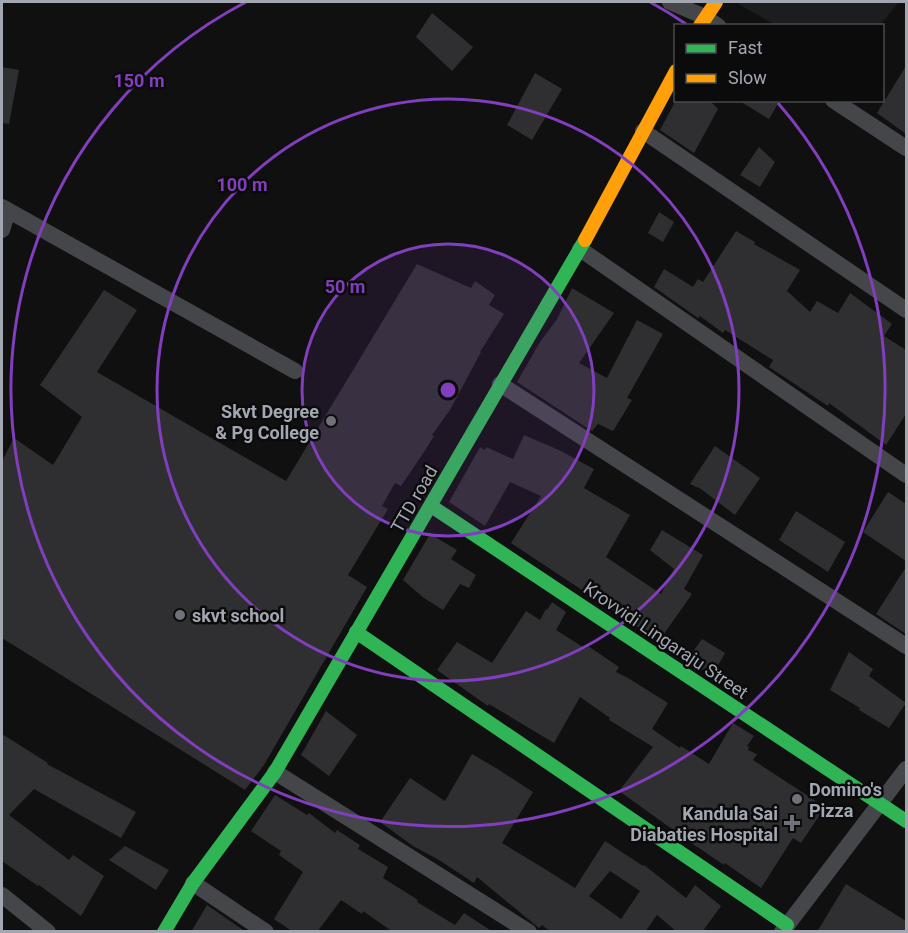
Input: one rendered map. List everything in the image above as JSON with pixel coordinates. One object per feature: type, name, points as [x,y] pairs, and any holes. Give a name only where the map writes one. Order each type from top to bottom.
[{"type":"street","points":[[670,2],[708,23],[716,2]]},
{"type":"street","name":"TTD road","points":[[164,932],[193,883],[275,772],[580,249],[674,73]]},
{"type":"street","points":[[836,102],[906,148]]},
{"type":"street","points":[[643,131],[906,310]]},
{"type":"street","points":[[2,230],[5,209],[295,371]]},
{"type":"street","points":[[580,249],[906,475]]},
{"type":"street","points":[[500,384],[906,645]]},
{"type":"street","name":"Krovvidi Lingaraju Street","points":[[431,506],[906,821]]},
{"type":"street","points":[[356,632],[785,928],[906,769]]},
{"type":"street","points":[[275,772],[529,932]]},
{"type":"street","points":[[193,883],[266,932]]},
{"type":"street","points":[[2,895],[48,932]]},
{"type":"shaded area","points":[[735,2],[899,2],[881,24],[774,24]]},
{"type":"building","points":[[432,13],[473,47],[452,71],[416,37]]},
{"type":"building","points":[[906,66],[906,134],[877,113]]},
{"type":"building","points":[[2,67],[19,70],[9,124],[2,123]]},
{"type":"building","points":[[535,73],[562,89],[532,140],[507,125]]},
{"type":"building","points":[[675,102],[711,102],[718,109],[694,153],[660,130]]},
{"type":"building","points":[[741,102],[779,102],[769,119]]},
{"type":"building","points":[[759,147],[775,162],[760,187],[740,175]]},
{"type":"building","points":[[659,212],[674,222],[663,242],[648,233]]},
{"type":"building","points":[[736,231],[800,270],[787,291],[810,312],[817,301],[838,313],[850,293],[892,324],[884,336],[906,350],[906,414],[886,445],[829,403],[828,406],[769,367],[773,360],[725,330],[723,333],[700,316],[698,318],[654,287],[664,269],[693,287],[698,279],[703,282]]},
{"type":"building","name":"skvt school","points":[[417,264],[471,288],[475,281],[495,295],[489,305],[504,314],[480,352],[450,410],[432,435],[434,436],[426,449],[401,486],[395,483],[382,506],[388,509],[348,575],[367,587],[264,765],[245,790],[2,638],[2,461],[14,438],[53,465],[82,417],[40,385],[104,290],[137,310],[97,372],[286,481]]},
{"type":"building","points":[[572,288],[614,313],[579,363],[607,378],[637,320],[663,334],[627,398],[632,400],[613,431],[598,424],[592,431],[517,382],[540,342],[557,319]]},
{"type":"building","points":[[524,435],[594,469],[584,488],[630,515],[606,557],[661,594],[674,569],[650,550],[662,530],[703,555],[684,589],[692,594],[659,641],[511,543],[541,496],[510,482],[485,526],[449,502],[480,447],[485,450],[486,447],[513,459]]},
{"type":"building","points":[[715,446],[760,478],[735,515],[701,489],[690,484]]},
{"type":"building","points":[[888,492],[906,504],[906,561],[863,532]]},
{"type":"building","points":[[796,511],[845,542],[828,572],[779,540]]},
{"type":"building","points":[[430,534],[457,550],[451,559],[476,575],[469,588],[460,584],[443,610],[403,580]]},
{"type":"building","points":[[906,567],[906,634],[876,614]]},
{"type":"building","points":[[552,602],[566,612],[556,630],[586,649],[588,646],[619,667],[616,672],[668,703],[652,729],[709,764],[733,723],[754,736],[747,746],[748,750],[757,754],[753,760],[825,807],[801,843],[793,838],[761,888],[690,842],[619,791],[653,747],[609,720],[610,718],[580,697],[554,743],[489,704],[488,706],[437,670],[457,642],[492,663],[526,611],[540,620]]},
{"type":"building","points":[[702,639],[725,653],[712,676],[687,660]]},
{"type":"building","points":[[849,652],[873,669],[869,676],[906,703],[889,728],[830,690]]},
{"type":"building","points":[[326,711],[357,735],[329,776],[301,755]]},
{"type":"building","points":[[2,734],[47,764],[136,812],[121,838],[34,789],[9,815],[69,860],[73,855],[104,876],[81,916],[2,861]]},
{"type":"building","points":[[472,754],[533,792],[502,843],[575,888],[605,841],[644,865],[686,898],[695,885],[721,906],[702,932],[677,932],[657,915],[645,932],[551,932],[542,925],[539,928],[477,877],[474,883],[413,846],[380,822],[410,778],[445,801]],"holes":[[[610,871],[640,891],[621,919],[589,896]]]},
{"type":"building","points":[[275,795],[307,815],[309,813],[335,833],[337,830],[360,845],[358,849],[388,867],[383,878],[418,900],[417,902],[455,925],[464,913],[493,932],[393,932],[363,911],[362,914],[341,900],[317,932],[293,932],[274,919],[303,872],[279,855],[281,851],[251,831]]},
{"type":"building","points":[[125,846],[169,870],[156,890],[109,860]]},
{"type":"building","points":[[846,884],[906,921],[906,932],[817,932]]},
{"type":"building","points":[[207,905],[246,932],[191,932]]},
{"type":"traffic: fast","points":[[164,932],[193,883],[275,772],[585,240]]},
{"type":"traffic: fast","points":[[431,506],[906,821]]},
{"type":"traffic: fast","points":[[356,632],[787,925]]},
{"type":"traffic: slow","points":[[701,24],[716,2]]},
{"type":"traffic: slow","points":[[585,240],[674,75]]},
{"type":"place","name":"Skvt Degree & Pg College","points":[[331,421]]},
{"type":"place","name":"skvt school","points":[[180,615]]},
{"type":"place","name":"Domino's Pizza","points":[[797,799]]},
{"type":"place","name":"Kandula Sai Diabaties Hospital","points":[[792,823]]}]
